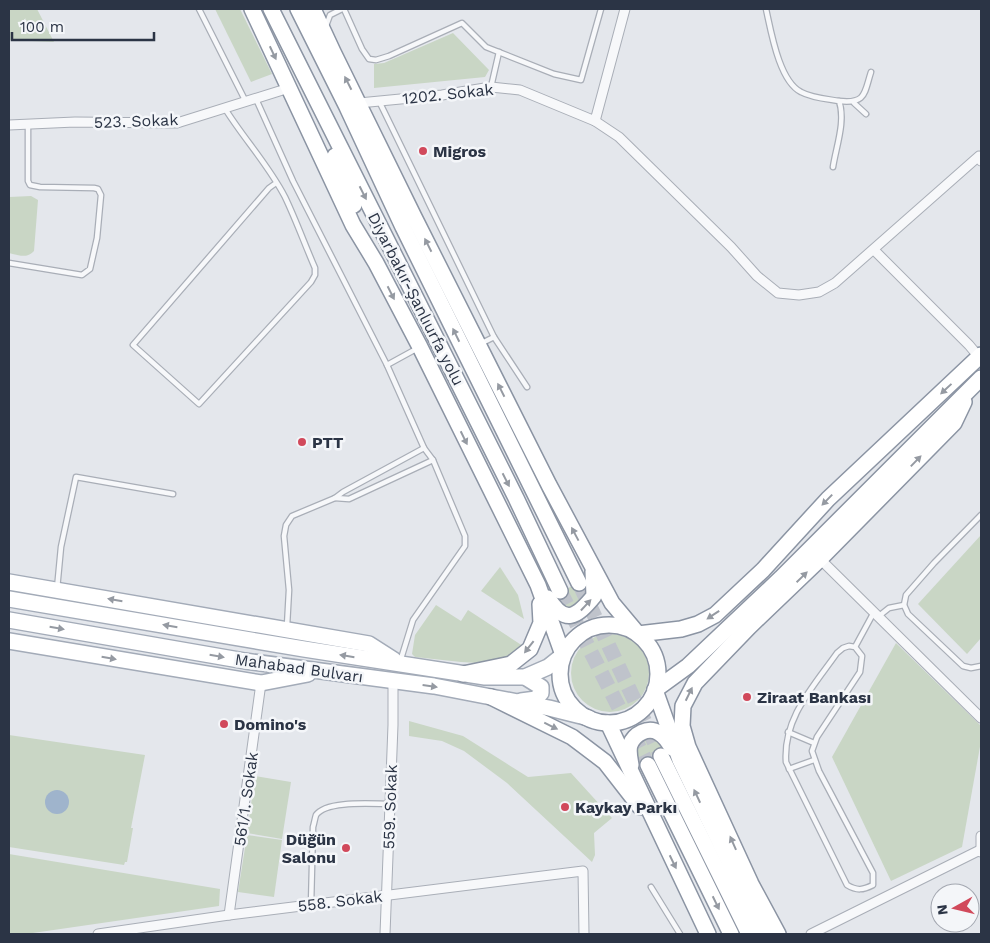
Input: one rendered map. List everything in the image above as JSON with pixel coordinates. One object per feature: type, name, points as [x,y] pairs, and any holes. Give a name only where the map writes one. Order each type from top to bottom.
[{"type":"main road","points":[[252,9],[353,226],[376,263],[538,584],[555,610],[566,616],[582,610],[594,596],[593,567]]},
{"type":"main road","name":"Diyarbakır-Şanlıurfa yolu","points":[[271,9],[516,498],[560,591]]},
{"type":"main road","name":"Diyarbakır-Şanlıurfa yolu","points":[[298,9],[353,105],[403,227],[579,583]]},
{"type":"main road","points":[[314,9],[353,105],[414,217],[549,485],[612,603],[649,646],[655,660],[657,675],[655,690],[680,760],[764,934]]},
{"type":"main road","points":[[309,84],[376,263]]},
{"type":"main road","points":[[980,356],[828,499],[763,570],[715,615],[698,624],[682,629],[638,634],[625,627],[610,625],[596,626],[582,632],[571,642],[563,655],[560,671],[562,686],[568,701],[579,712],[589,718],[608,723],[631,717],[645,706],[655,690],[688,666],[782,578],[980,381]]},
{"type":"main road","points":[[778,934],[751,884],[688,747],[682,726],[683,706],[695,683],[954,423],[969,392]]},
{"type":"main road","points":[[9,582],[369,644],[399,664]]},
{"type":"main road","points":[[538,584],[563,655]]},
{"type":"main road","points":[[462,674],[511,664],[530,649],[541,623],[538,584]]},
{"type":"main road","name":"Mahabad Bulvarı","points":[[9,599],[485,677],[525,676],[548,667],[563,655]]},
{"type":"main road","name":"Mahabad Bulvarı","points":[[9,620],[245,661],[434,686],[589,718]]},
{"type":"main road","points":[[9,641],[261,683],[322,671]]},
{"type":"main road","points":[[518,702],[536,699],[541,693],[541,687],[525,676]]},
{"type":"main road","points":[[491,697],[572,737],[605,762],[659,833]]},
{"type":"main road","points":[[608,723],[708,934]]},
{"type":"main road","points":[[634,780],[629,750],[635,736],[641,732],[653,731],[666,738],[680,760]]},
{"type":"main road","points":[[662,756],[749,934]]},
{"type":"main road","points":[[648,764],[731,934]]},
{"type":"street","points":[[595,121],[626,9]]},
{"type":"street","name":"523. Sokak","points":[[9,125],[74,122],[177,123],[245,100],[289,88]]},
{"type":"street","name":"1202. Sokak","points":[[353,105],[491,88],[520,90],[595,121],[619,137],[731,247],[757,276],[778,293],[799,295],[819,292],[836,283],[980,157]]},
{"type":"street","points":[[874,250],[980,356]]},
{"type":"street","points":[[820,559],[981,718]]},
{"type":"street","name":"559. Sokak","points":[[385,934],[393,681]]},
{"type":"street","name":"561/1. Sokak","points":[[229,915],[261,683]]},
{"type":"street","points":[[811,934],[981,851],[981,836]]},
{"type":"street","name":"558. Sokak","points":[[98,934],[229,915],[583,871],[584,934]]},
{"type":"lane","points":[[199,9],[245,100]]},
{"type":"lane","points":[[324,32],[330,15],[343,9],[362,49],[369,58],[376,60],[462,23],[486,47],[554,74],[581,80],[600,9]]},
{"type":"lane","points":[[766,9],[780,62],[793,86],[802,93],[854,103],[866,114]]},
{"type":"lane","points":[[491,88],[499,52]]},
{"type":"lane","points":[[854,103],[863,96],[871,72]]},
{"type":"lane","points":[[255,98],[293,181],[387,365],[424,448],[433,460],[465,536],[465,546],[413,620],[399,664]]},
{"type":"lane","points":[[379,101],[494,336],[527,387]]},
{"type":"lane","points":[[833,167],[842,109],[839,101]]},
{"type":"lane","points":[[224,107],[238,130],[251,144],[276,183],[284,196],[311,259],[314,275],[311,282],[199,404],[133,345],[262,196],[276,183]]},
{"type":"lane","points":[[9,263],[82,275],[90,269],[97,238],[101,195],[98,189],[30,185],[28,181],[28,124]]},
{"type":"lane","points":[[478,345],[494,336]]},
{"type":"lane","points":[[387,365],[420,348]]},
{"type":"lane","points":[[286,630],[289,590],[284,536],[286,525],[292,516],[335,498],[424,448]]},
{"type":"lane","points":[[335,498],[349,499],[433,460]]},
{"type":"lane","points":[[57,590],[61,547],[76,477],[173,494]]},
{"type":"lane","points":[[981,515],[906,595],[904,605],[908,614],[963,666],[971,668],[981,666]]},
{"type":"lane","points":[[855,647],[876,614],[889,608],[904,605]]},
{"type":"lane","points":[[855,647],[862,656],[860,672],[814,744],[812,751],[814,760],[873,872],[872,885],[860,890],[847,885],[789,769],[786,762],[785,747],[793,717],[838,653],[843,648],[855,647]]},
{"type":"lane","points":[[788,732],[814,744]]},
{"type":"lane","points":[[789,769],[814,760]]},
{"type":"lane","points":[[311,905],[313,827],[316,815],[325,808],[336,805],[390,804]]},
{"type":"lane","points":[[651,887],[680,934]]},
{"type":"green space","points":[[9,9],[37,9],[54,42],[9,40]]},
{"type":"green space","points":[[215,9],[240,9],[272,74],[251,82]]},
{"type":"green space","points":[[453,33],[489,70],[485,77],[374,88],[374,64],[384,63]]},
{"type":"green space","points":[[31,196],[38,200],[34,251],[25,256],[9,253],[9,197]]},
{"type":"green space","points":[[981,535],[981,638],[967,654],[918,604]]},
{"type":"green space","points":[[500,567],[518,595],[524,619],[481,591]]},
{"type":"green space","points":[[584,579],[587,589],[586,598],[572,608],[563,607],[553,597]]},
{"type":"green space","points":[[436,605],[461,621],[468,610],[526,648],[495,664],[415,657],[412,654],[415,635]]},
{"type":"green space","points":[[610,634],[625,637],[637,646],[646,658],[649,673],[646,688],[637,700],[625,709],[610,712],[595,709],[583,700],[574,688],[571,673],[574,658],[583,646],[595,637]]},
{"type":"green space","points":[[896,643],[981,726],[981,741],[962,847],[891,881],[832,757]]},
{"type":"green space","points":[[409,721],[463,736],[528,777],[571,773],[612,818],[594,833],[595,855],[592,862],[507,783],[464,751],[442,741],[409,736]]},
{"type":"green space","points":[[9,735],[145,755],[131,828],[133,828],[127,862],[124,865],[9,847]]},
{"type":"green space","points":[[649,737],[660,740],[666,748],[635,764],[637,742]]},
{"type":"green space","points":[[255,776],[291,782],[282,839],[247,833]]},
{"type":"green space","points":[[247,835],[282,840],[274,897],[238,892]]},
{"type":"green space","points":[[9,854],[220,889],[219,906],[26,934],[9,934]]},
{"type":"water","points":[[57,790],[66,793],[69,802],[66,811],[57,814],[48,811],[45,802],[48,793]]},
{"type":"tunnel","points":[[579,583],[661,756]]},
{"type":"tunnel","points":[[560,591],[648,765]]},
{"type":"place","name":"Migros","points":[[423,151]]},
{"type":"place","name":"PTT","points":[[302,442]]},
{"type":"place","name":"Ziraat Bankası","points":[[747,697]]},
{"type":"place","name":"Domino's","points":[[224,724]]},
{"type":"place","name":"Kaykay Parkı","points":[[565,807]]},
{"type":"place","name":"Düğün Salonu","points":[[346,848]]}]
